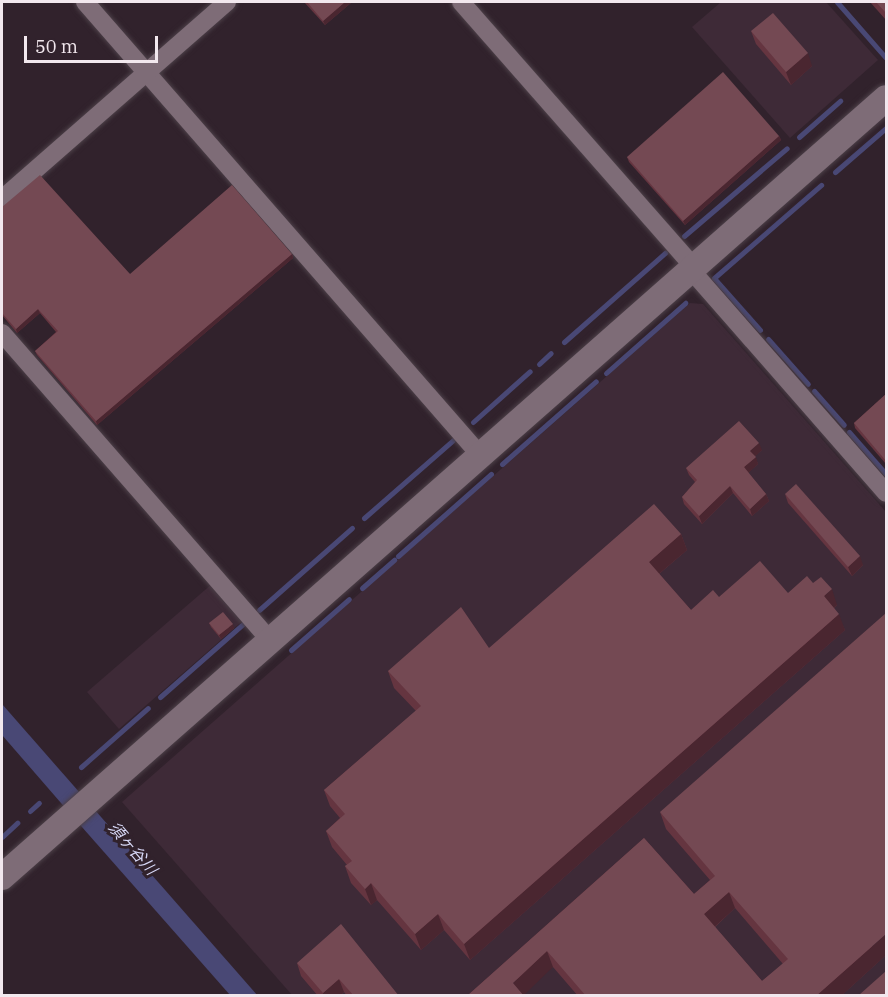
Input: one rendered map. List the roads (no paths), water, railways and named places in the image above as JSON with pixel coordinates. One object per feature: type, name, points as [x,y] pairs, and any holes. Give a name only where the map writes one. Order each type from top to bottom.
[{"type":"street","points":[[85,2],[480,455]]},
{"type":"street","points":[[2,199],[227,2]]},
{"type":"street","points":[[461,2],[886,493]]},
{"type":"street","points":[[2,877],[272,642],[480,455],[886,98]]},
{"type":"street","points":[[2,333],[272,642]]},
{"type":"waterway","points":[[837,2],[886,58]]},
{"type":"waterway","points":[[799,137],[840,101]]},
{"type":"waterway","points":[[835,172],[886,128]]},
{"type":"waterway","points":[[684,236],[787,148]]},
{"type":"waterway","points":[[760,330],[714,278],[821,185]]},
{"type":"waterway","points":[[564,342],[665,253]]},
{"type":"waterway","points":[[606,373],[685,303]]},
{"type":"waterway","points":[[768,339],[808,384]]},
{"type":"waterway","points":[[539,364],[551,353]]},
{"type":"waterway","points":[[473,422],[530,371]]},
{"type":"waterway","points":[[502,464],[596,381]]},
{"type":"waterway","points":[[814,391],[844,425]]},
{"type":"waterway","points":[[849,432],[886,474]]},
{"type":"waterway","points":[[364,518],[453,440]]},
{"type":"waterway","points":[[398,556],[491,474]]},
{"type":"waterway","points":[[259,610],[352,528]]},
{"type":"waterway","points":[[362,588],[394,560]]},
{"type":"waterway","points":[[291,650],[349,599]]},
{"type":"waterway","points":[[160,697],[243,624]]},
{"type":"waterway","points":[[81,767],[148,708]]},
{"type":"waterway","points":[[30,811],[39,803]]},
{"type":"waterway","points":[[2,837],[17,823]]},
{"type":"water label","name":"須ヶ谷川","points":[[133,848]]}]
